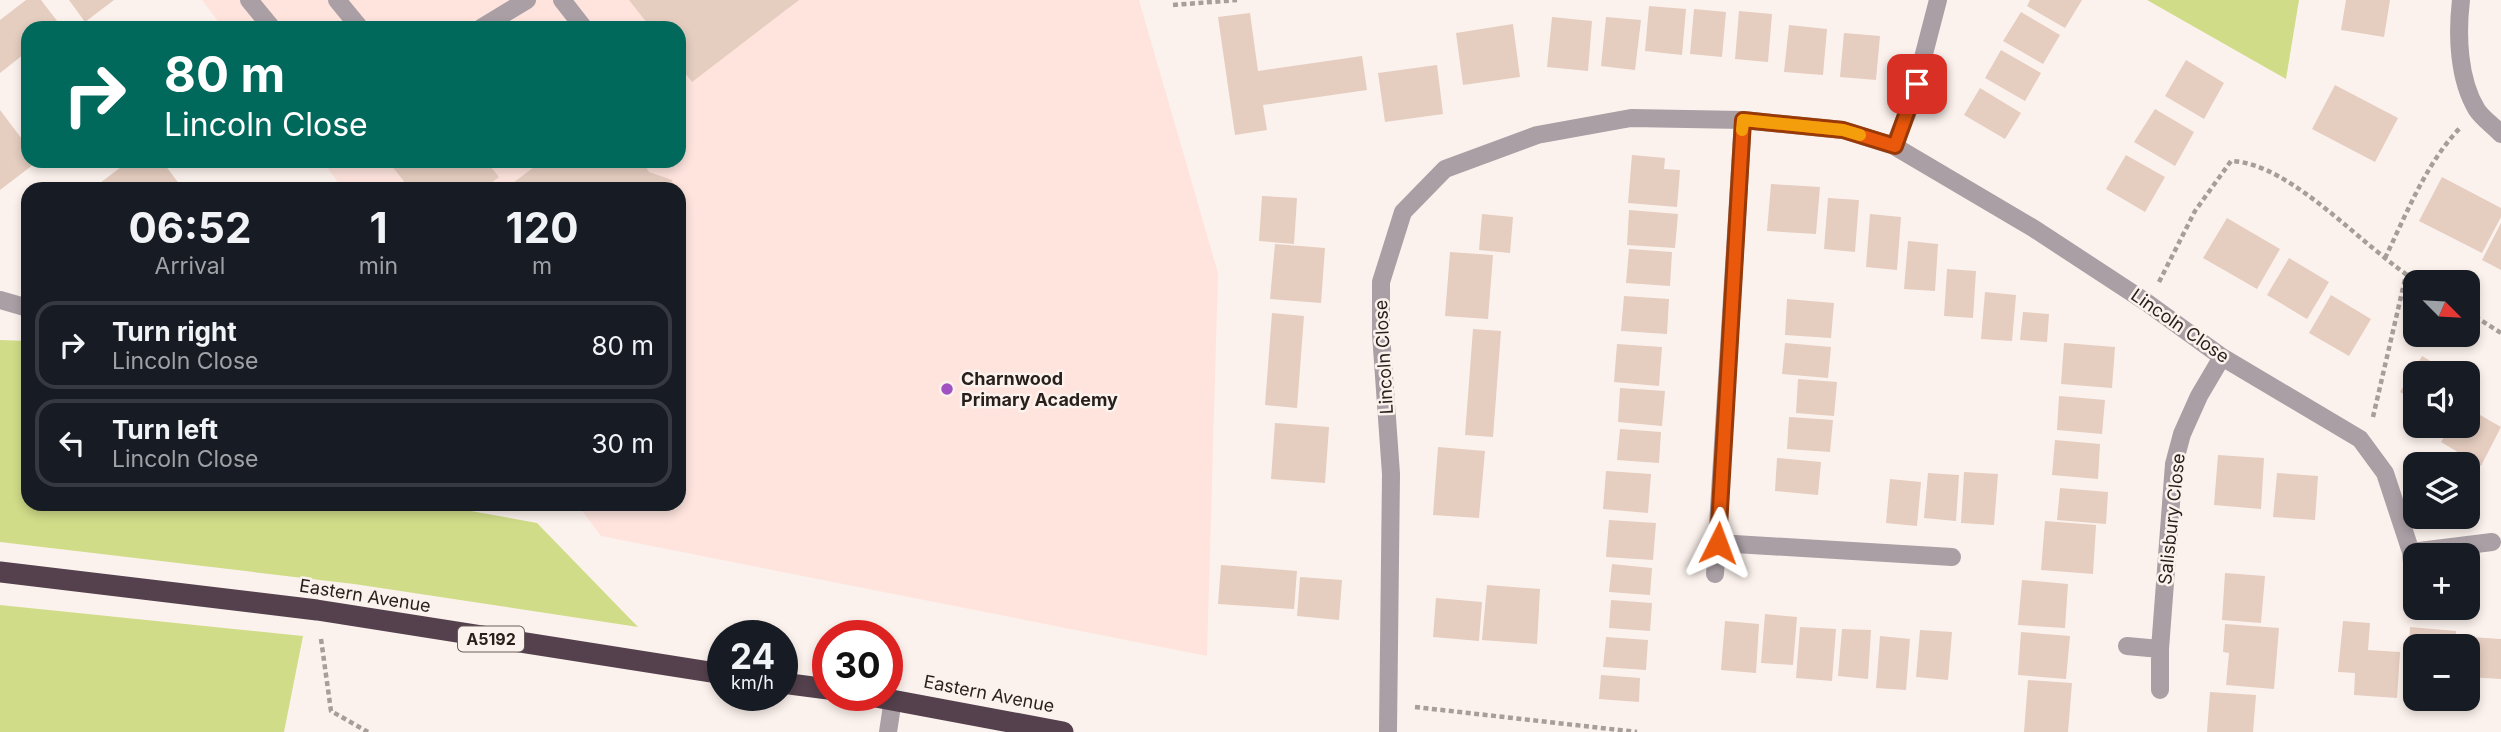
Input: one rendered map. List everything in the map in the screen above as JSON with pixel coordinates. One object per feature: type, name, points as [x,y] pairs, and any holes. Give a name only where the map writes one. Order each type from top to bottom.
[{"type":"highway","name":"Eastern Avenue","points":[[0,572],[317,610],[707,671]]},
{"type":"highway","name":"Eastern Avenue","points":[[903,701],[1063,732]]},
{"type":"street","points":[[249,0],[266,21]]},
{"type":"street","points":[[337,0],[354,21]]},
{"type":"street","points":[[492,21],[527,0]]},
{"type":"street","points":[[562,0],[578,21]]},
{"type":"street","points":[[1895,146],[1911,104],[1938,0]]},
{"type":"street","points":[[2461,0],[2457,31],[2466,80],[2477,110],[2501,134]]},
{"type":"street","name":"Lincoln Close","points":[[1388,732],[1391,474],[1381,334],[1381,282],[1403,212],[1445,169],[1537,135],[1631,118],[1743,120],[1843,130],[1895,146],[2033,228],[2146,302],[2222,357],[2360,439],[2385,472],[2408,543]]},
{"type":"street","points":[[1715,574],[1743,120]]},
{"type":"street","points":[[0,300],[21,306]]},
{"type":"street","name":"Salisbury Close","points":[[2160,690],[2160,649],[2174,464],[2188,421],[2222,357]]},
{"type":"street","points":[[2480,543],[2492,542]]},
{"type":"street","points":[[1718,543],[1952,557]]},
{"type":"street","points":[[2127,646],[2160,649]]},
{"type":"street","points":[[888,732],[892,711]]},
{"type":"path","points":[[1174,5],[1237,0]]},
{"type":"path","points":[[2385,258],[2409,208],[2449,139],[2477,110]]},
{"type":"path","points":[[2146,302],[2210,187],[2231,161],[2249,162],[2277,175],[2403,273]]},
{"type":"path","points":[[2360,439],[2371,425],[2403,288]]},
{"type":"path","points":[[2480,319],[2501,332]]},
{"type":"path","points":[[317,610],[331,711],[368,732]]},
{"type":"path","points":[[1389,704],[1637,732]]},
{"type":"shaded area","name":"Charnwood Primary Academy","points":[[202,0],[1139,0],[1218,273],[1207,656],[601,536],[582,511],[686,511],[686,182],[338,182],[327,168],[686,168],[686,21],[218,21]]},
{"type":"green space","points":[[2147,0],[2299,0],[2286,79]]},
{"type":"green space","points":[[0,340],[21,341],[21,511],[471,511],[537,523],[638,627],[354,584],[0,542]]},
{"type":"green space","points":[[0,605],[303,636],[284,732],[0,732]]},
{"type":"building","points":[[26,0],[41,0],[57,21],[21,21],[21,56],[0,73],[0,20]]},
{"type":"building","points":[[69,0],[114,0],[86,21]]},
{"type":"building","points":[[629,0],[799,0],[692,82],[686,74],[686,21],[646,21]]},
{"type":"building","points":[[2030,0],[2082,0],[2065,28],[2027,6]]},
{"type":"building","points":[[2346,0],[2390,0],[2384,37],[2341,30]]},
{"type":"building","points":[[1649,6],[1686,9],[1682,55],[1645,51]]},
{"type":"building","points":[[1694,9],[1726,12],[1722,57],[1690,54]]},
{"type":"building","points":[[1739,11],[1772,14],[1768,62],[1735,59]]},
{"type":"building","points":[[2021,12],[2060,35],[2043,64],[2003,41]]},
{"type":"building","points":[[1250,13],[1258,71],[1362,56],[1367,90],[1263,105],[1267,130],[1235,135],[1218,17]]},
{"type":"building","points":[[1552,17],[1592,21],[1588,71],[1547,67]]},
{"type":"building","points":[[1606,17],[1641,20],[1635,70],[1601,66]]},
{"type":"building","points":[[1513,24],[1520,77],[1463,85],[1456,33]]},
{"type":"building","points":[[1789,25],[1827,29],[1823,75],[1784,72]]},
{"type":"building","points":[[1844,33],[1880,36],[1876,80],[1840,77]]},
{"type":"building","points":[[2001,50],[2041,73],[2025,101],[1985,78]]},
{"type":"building","points":[[2186,60],[2224,83],[2204,119],[2165,96]]},
{"type":"building","points":[[1437,65],[1443,114],[1385,122],[1378,73]]},
{"type":"building","points":[[2335,85],[2398,118],[2375,162],[2312,129]]},
{"type":"building","points":[[1980,88],[2021,113],[2005,139],[1964,115]]},
{"type":"building","points":[[2155,109],[2194,132],[2175,166],[2134,142]]},
{"type":"building","points":[[0,110],[21,138],[21,168],[29,168],[0,190]]},
{"type":"building","points":[[1632,155],[1665,158],[1664,169],[1680,170],[1677,207],[1628,203]]},
{"type":"building","points":[[2126,155],[2165,177],[2145,212],[2106,189]]},
{"type":"building","points":[[120,168],[167,168],[178,182],[101,182]]},
{"type":"building","points":[[394,168],[492,168],[499,177],[492,182],[404,182]]},
{"type":"building","points":[[533,168],[647,168],[649,172],[672,182],[514,182]]},
{"type":"building","points":[[2442,177],[2501,208],[2501,217],[2482,253],[2419,221]]},
{"type":"building","points":[[1771,184],[1820,187],[1816,234],[1767,231]]},
{"type":"building","points":[[1262,196],[1297,198],[1294,244],[1259,241]]},
{"type":"building","points":[[1828,198],[1859,200],[1855,252],[1824,249]]},
{"type":"building","points":[[1629,210],[1678,214],[1675,248],[1627,245]]},
{"type":"building","points":[[1482,214],[1513,217],[1510,253],[1479,250]]},
{"type":"building","points":[[1870,214],[1901,217],[1897,270],[1866,267]]},
{"type":"building","points":[[2227,218],[2280,249],[2257,289],[2203,258]]},
{"type":"building","points":[[2501,223],[2501,270],[2482,260]]},
{"type":"building","points":[[1908,241],[1938,244],[1935,291],[1904,289]]},
{"type":"building","points":[[1275,244],[1325,248],[1321,303],[1270,299]]},
{"type":"building","points":[[1629,249],[1672,252],[1670,286],[1626,283]]},
{"type":"building","points":[[1450,252],[1493,255],[1488,319],[1445,316]]},
{"type":"building","points":[[2289,258],[2329,282],[2307,319],[2267,295]]},
{"type":"building","points":[[1947,269],[1976,271],[1973,318],[1944,316]]},
{"type":"building","points":[[1985,292],[2016,295],[2012,341],[1981,339]]},
{"type":"building","points":[[2331,295],[2371,319],[2349,356],[2309,333]]},
{"type":"building","points":[[1624,296],[1669,299],[1667,334],[1621,331]]},
{"type":"building","points":[[1787,299],[1834,303],[1831,338],[1785,335]]},
{"type":"building","points":[[2023,312],[2049,314],[2047,342],[2020,340]]},
{"type":"building","points":[[1272,313],[1304,316],[1297,408],[1265,405]]},
{"type":"building","points":[[1473,329],[1501,331],[1493,437],[1465,435]]},
{"type":"building","points":[[1785,343],[1831,347],[1828,378],[1782,374]]},
{"type":"building","points":[[2064,343],[2115,347],[2112,388],[2061,384]]},
{"type":"building","points":[[1617,344],[1662,347],[1659,386],[1614,382]]},
{"type":"building","points":[[1798,379],[1837,382],[1834,416],[1796,413]]},
{"type":"building","points":[[1620,388],[1665,391],[1662,426],[1618,422]]},
{"type":"building","points":[[2059,396],[2105,400],[2102,434],[2057,430]]},
{"type":"building","points":[[2480,415],[2501,427],[2481,466],[2480,452],[2458,452],[2441,442],[2443,438],[2480,438]]},
{"type":"building","points":[[1789,417],[1833,420],[1830,452],[1787,449]]},
{"type":"building","points":[[1275,423],[1329,427],[1325,483],[1271,479]]},
{"type":"building","points":[[1620,429],[1661,432],[1659,463],[1617,460]]},
{"type":"building","points":[[2055,440],[2100,444],[2098,479],[2052,475]]},
{"type":"building","points":[[1438,447],[1485,451],[1479,518],[1433,515]]},
{"type":"building","points":[[2218,455],[2264,458],[2261,509],[2214,505]]},
{"type":"building","points":[[1777,458],[1821,462],[1818,495],[1775,491]]},
{"type":"building","points":[[1606,471],[1651,474],[1648,513],[1603,509]]},
{"type":"building","points":[[1964,472],[1998,474],[1994,525],[1961,523]]},
{"type":"building","points":[[1928,473],[1959,475],[1956,521],[1924,518]]},
{"type":"building","points":[[2277,473],[2318,476],[2315,520],[2273,517]]},
{"type":"building","points":[[1890,479],[1921,482],[1917,526],[1886,523]]},
{"type":"building","points":[[2060,488],[2108,492],[2106,524],[2057,520]]},
{"type":"building","points":[[1609,520],[1656,523],[1653,560],[1606,557]]},
{"type":"building","points":[[2045,521],[2096,525],[2093,574],[2041,570]]},
{"type":"building","points":[[1612,564],[1652,568],[1650,595],[1609,592]]},
{"type":"building","points":[[1221,565],[1297,571],[1294,609],[1218,604]]},
{"type":"building","points":[[2225,573],[2265,576],[2261,623],[2222,620]]},
{"type":"building","points":[[1300,577],[1342,580],[1339,620],[1297,616]]},
{"type":"building","points":[[2022,580],[2068,584],[2065,628],[2018,625]]},
{"type":"building","points":[[1487,585],[1540,589],[1537,644],[1482,640]]},
{"type":"building","points":[[1436,598],[1482,602],[1479,641],[1433,637]]},
{"type":"building","points":[[1611,600],[1652,603],[1650,631],[1609,628]]},
{"type":"building","points":[[1765,614],[1797,617],[1793,665],[1761,663]]},
{"type":"building","points":[[1725,621],[1759,624],[1756,673],[1721,670]]},
{"type":"building","points":[[2343,621],[2370,623],[2368,650],[2400,652],[2397,698],[2354,695],[2355,673],[2338,672]]},
{"type":"building","points":[[2225,624],[2279,628],[2274,689],[2226,685],[2229,653],[2223,652]]},
{"type":"building","points":[[1800,627],[1836,629],[1832,681],[1796,678]]},
{"type":"building","points":[[2410,627],[2456,631],[2456,634],[2410,634]]},
{"type":"building","points":[[1842,629],[1871,630],[1868,679],[1838,676]]},
{"type":"building","points":[[1920,630],[1952,632],[1948,680],[1916,677]]},
{"type":"building","points":[[2021,632],[2070,636],[2066,679],[2018,675]]},
{"type":"building","points":[[1880,636],[1910,639],[1906,690],[1876,688]]},
{"type":"building","points":[[1606,637],[1648,640],[1646,670],[1603,667]]},
{"type":"building","points":[[2480,638],[2501,639],[2501,679],[2480,678]]},
{"type":"building","points":[[1601,675],[1640,678],[1639,702],[1599,699]]},
{"type":"building","points":[[2028,680],[2072,683],[2068,732],[2024,732]]},
{"type":"building","points":[[2210,692],[2256,695],[2253,732],[2207,732]]},
{"type":"slow traffic","points":[[1742,130],[1743,120],[1843,130],[1860,135]]},
{"type":"place","name":"Charnwood Primary Academy","points":[[947,389]]},
{"type":"route","points":[[1718,543],[1743,120],[1843,130],[1895,146],[1917,84]]}]
